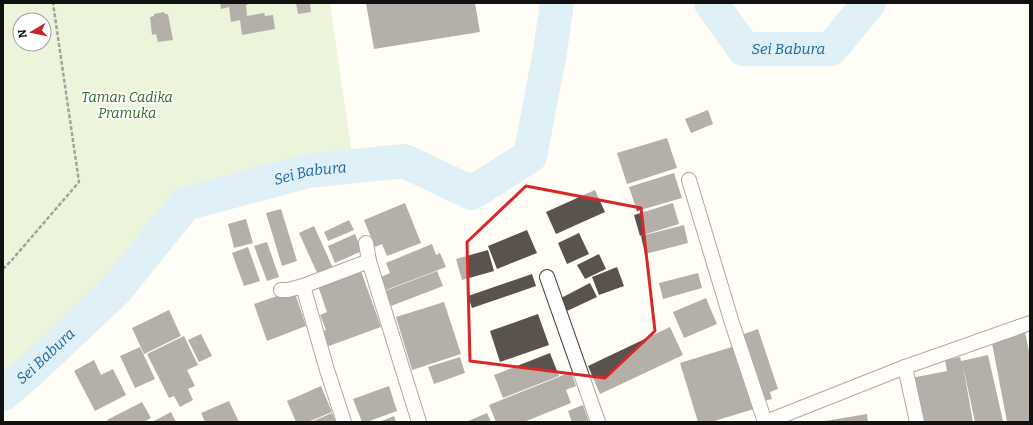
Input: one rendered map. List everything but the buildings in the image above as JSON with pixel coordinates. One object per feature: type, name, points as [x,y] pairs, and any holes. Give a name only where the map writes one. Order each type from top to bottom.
[{"type":"street","points":[[689,180],[732,323],[765,422],[905,368],[1030,324]]},
{"type":"street","points":[[366,243],[418,422]]},
{"type":"street","points":[[281,290],[288,290],[303,286],[370,261]]},
{"type":"street","points":[[547,277],[598,422]]},
{"type":"street","points":[[303,286],[327,370],[344,422]]},
{"type":"street","points":[[905,368],[917,422]]},
{"type":"path","points":[[3,269],[27,244],[80,182],[54,3]]},
{"type":"highlighted area","points":[[526,186],[641,208],[655,331],[605,378],[470,361],[467,242]]},
{"type":"green space","name":"Taman Cadika Pramuka","points":[[3,3],[330,3],[352,155],[244,177],[177,194],[82,305],[21,365],[3,380]]},
{"type":"waterway","name":"Sei Babura","points":[[3,394],[28,373],[116,290],[185,204],[308,171],[404,161],[472,193],[530,156],[550,52],[557,3]]},
{"type":"waterway","name":"Sei Babura","points":[[711,3],[744,49],[831,49],[869,3]]}]
